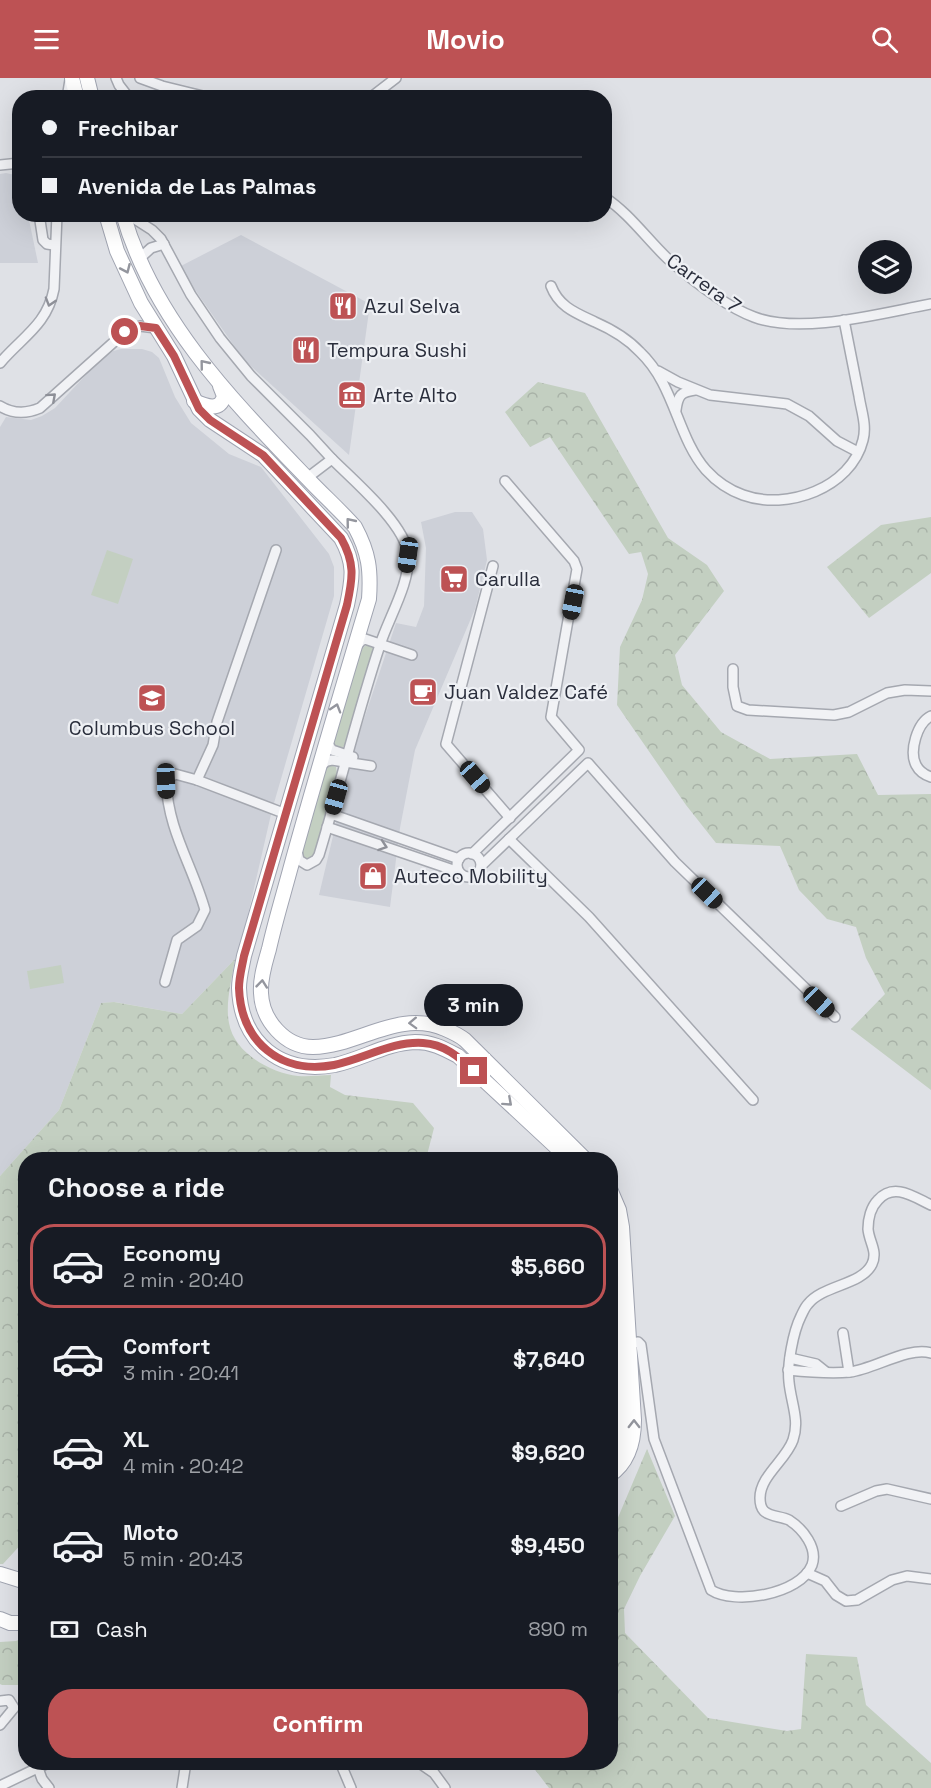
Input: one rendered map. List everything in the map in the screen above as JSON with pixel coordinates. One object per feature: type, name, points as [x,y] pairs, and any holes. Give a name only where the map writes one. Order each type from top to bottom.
[{"type":"main road","points":[[109,222],[126,271],[156,328],[174,356],[194,401],[210,420],[263,455],[341,538],[349,553],[353,570],[347,605],[244,956],[239,987],[242,1009],[255,1040],[273,1056],[305,1067],[344,1063],[401,1044],[424,1043],[440,1046],[458,1056],[561,1152]]},
{"type":"main road","points":[[127,222],[139,259],[169,317],[220,386],[355,527],[368,556],[369,599],[298,840],[262,981],[261,993],[265,1014],[279,1033],[292,1042],[306,1046],[315,1047],[339,1042],[413,1022],[438,1026],[461,1036],[578,1152]]},
{"type":"main road","points":[[194,401],[207,407],[215,407],[224,400],[220,386]]},
{"type":"main road","points":[[618,1208],[622,1227],[634,1434],[627,1458],[618,1467]]},
{"type":"main road","points":[[618,1361],[622,1414],[618,1448]]},
{"type":"main road","points":[[0,1574],[18,1580]]},
{"type":"main road","points":[[0,1620],[18,1623]]},
{"type":"street","points":[[140,78],[179,90]]},
{"type":"street","points":[[380,90],[396,78]]},
{"type":"street","name":"Carrera 7","points":[[612,203],[669,259],[732,308],[755,318],[779,324],[812,323],[844,320],[931,304]]},
{"type":"street","points":[[40,222],[43,240],[47,244],[54,244]]},
{"type":"street","points":[[0,363],[46,314],[54,289],[56,222]]},
{"type":"street","points":[[138,222],[152,230],[164,244],[190,295],[220,338],[251,376],[369,495],[390,519],[407,548],[404,583],[380,643],[319,855],[312,864],[307,865],[299,860],[298,840]]},
{"type":"street","points":[[139,259],[151,248],[164,244]]},
{"type":"street","points":[[551,286],[555,297],[565,307],[627,341],[640,351],[658,371],[695,455],[705,469],[723,484],[744,496],[762,499],[781,499],[819,490],[839,478],[858,453],[865,428],[844,320]]},
{"type":"street","points":[[0,406],[19,413],[29,413],[40,408],[125,332],[140,326],[156,328]]},
{"type":"street","points":[[658,371],[710,395],[787,404],[809,416],[837,441],[858,453]]},
{"type":"street","points":[[676,410],[678,397],[683,392],[695,390]]},
{"type":"street","points":[[307,478],[332,459]]},
{"type":"street","points":[[459,872],[457,866],[459,859],[463,855],[472,854],[579,750],[551,717],[578,569],[574,561],[505,481]]},
{"type":"street","points":[[197,780],[213,746],[217,722],[276,550]]},
{"type":"street","points":[[493,566],[446,744],[510,818]]},
{"type":"street","points":[[354,650],[365,639],[412,655]]},
{"type":"street","points":[[733,669],[737,706],[748,710],[834,715],[849,712],[887,693],[905,690],[931,691]]},
{"type":"street","points":[[931,716],[927,718],[915,738],[914,752],[915,765],[923,774],[931,777]]},
{"type":"street","points":[[326,741],[332,750],[347,759]]},
{"type":"street","points":[[319,767],[332,760],[347,759],[372,763]]},
{"type":"street","points":[[327,827],[459,872],[465,877],[472,877],[509,838],[588,763],[675,862],[835,1017]]},
{"type":"street","points":[[165,982],[177,940],[197,926],[205,910],[199,889],[174,832],[167,802],[166,781],[175,774],[197,780],[286,814]]},
{"type":"street","points":[[331,814],[459,859]]},
{"type":"street","points":[[509,838],[589,917],[753,1101]]},
{"type":"street","points":[[472,854],[480,860],[481,866]]},
{"type":"street","points":[[630,1342],[641,1344],[654,1439],[711,1590],[720,1596],[781,1591],[807,1573],[814,1554],[811,1544],[803,1533],[789,1521],[770,1515],[763,1510],[759,1501],[760,1490],[793,1442],[797,1425],[788,1370],[799,1320],[807,1304],[819,1294],[862,1276],[871,1265],[874,1254],[868,1232],[869,1218],[874,1204],[883,1195],[890,1191],[906,1193],[931,1206]]},
{"type":"street","points":[[843,1333],[849,1372]]},
{"type":"street","points":[[788,1370],[849,1372],[912,1353],[924,1351],[931,1353]]},
{"type":"street","points":[[790,1358],[816,1364],[826,1372]]},
{"type":"street","points":[[841,1506],[876,1491],[887,1489],[931,1498]]},
{"type":"street","points":[[807,1573],[825,1581],[836,1595],[846,1601],[857,1600],[892,1580],[907,1576],[931,1579]]},
{"type":"street","points":[[0,1701],[9,1700],[14,1708],[0,1725]]},
{"type":"street","points":[[0,1786],[34,1770]]},
{"type":"street","points":[[39,1770],[49,1788]]},
{"type":"street","points":[[182,1788],[185,1770]]},
{"type":"street","points":[[343,1770],[351,1788]]},
{"type":"street","points":[[430,1770],[445,1788]]},
{"type":"shaded area","points":[[0,174],[12,174],[12,222],[29,222],[38,263],[0,263]]},
{"type":"shaded area","points":[[241,235],[370,304],[349,455],[244,360],[179,267]]},
{"type":"shaded area","name":"Columbus School","points":[[142,349],[152,352],[159,358],[175,397],[191,423],[229,454],[261,467],[329,554],[334,567],[334,596],[272,810],[244,932],[235,959],[182,1014],[115,1002],[101,1003],[59,1110],[21,1152],[18,1152],[18,1156],[0,1176],[0,427],[6,417],[31,420],[55,408],[97,363],[113,351]]},
{"type":"shaded area","points":[[455,512],[472,512],[483,529],[487,560],[475,609],[415,750],[400,828],[390,907],[319,895],[353,752],[396,623],[416,627],[424,606],[426,548],[421,522]]},
{"type":"green space","points":[[538,382],[585,393],[668,538],[707,565],[724,591],[675,655],[682,685],[721,732],[770,759],[857,754],[878,795],[931,794],[931,1090],[851,1029],[885,994],[866,958],[856,927],[827,919],[799,890],[780,846],[716,843],[686,805],[617,705],[620,647],[642,600],[648,574],[641,552],[629,554],[550,437],[530,447],[505,412]]},
{"type":"green space","points":[[931,517],[931,573],[869,618],[827,567],[881,525]]},
{"type":"green space","points":[[107,550],[133,559],[118,604],[91,595]]},
{"type":"green space","points":[[366,645],[374,648],[374,653],[345,745],[341,749],[334,748],[332,740],[360,651]]},
{"type":"green space","points":[[329,765],[336,767],[337,773],[313,860],[304,860],[301,853],[324,768]]},
{"type":"green space","points":[[235,959],[228,999],[228,1015],[232,1034],[238,1044],[255,1060],[277,1071],[302,1076],[331,1075],[330,1087],[345,1095],[413,1103],[434,1128],[428,1152],[21,1152],[59,1110],[101,1003],[114,1002],[182,1014]]},
{"type":"green space","points":[[61,965],[64,983],[30,989],[27,971]]},
{"type":"green space","points":[[18,1156],[18,1548],[3,1564],[0,1564],[0,1176]]},
{"type":"green space","points":[[647,1449],[675,1516],[640,1576],[624,1609],[625,1633],[708,1718],[787,1731],[801,1729],[806,1654],[857,1657],[866,1705],[931,1763],[931,1788],[549,1788],[535,1770],[618,1770],[618,1518]]},
{"type":"green space","points":[[18,1640],[18,1685],[2,1685],[0,1684],[0,1642]]},
{"type":"place","name":"Azul Selva","points":[[343,306]]},
{"type":"place","name":"Tempura Sushi","points":[[306,350]]},
{"type":"place","name":"Arte Alto","points":[[352,395]]},
{"type":"place","name":"Carulla","points":[[454,579]]},
{"type":"place","name":"Juan Valdez Café","points":[[423,692]]},
{"type":"place","name":"Columbus School","points":[[152,698]]},
{"type":"place","name":"Auteco Mobility","points":[[373,876]]},
{"type":"route","points":[[125,332],[140,326],[156,328],[174,356],[199,409],[210,420],[263,455],[341,538],[349,553],[353,570],[347,605],[244,956],[239,987],[240,1002],[249,1029],[255,1040],[273,1056],[294,1065],[320,1067],[344,1063],[401,1044],[414,1042],[440,1046],[458,1056],[474,1071]]}]
